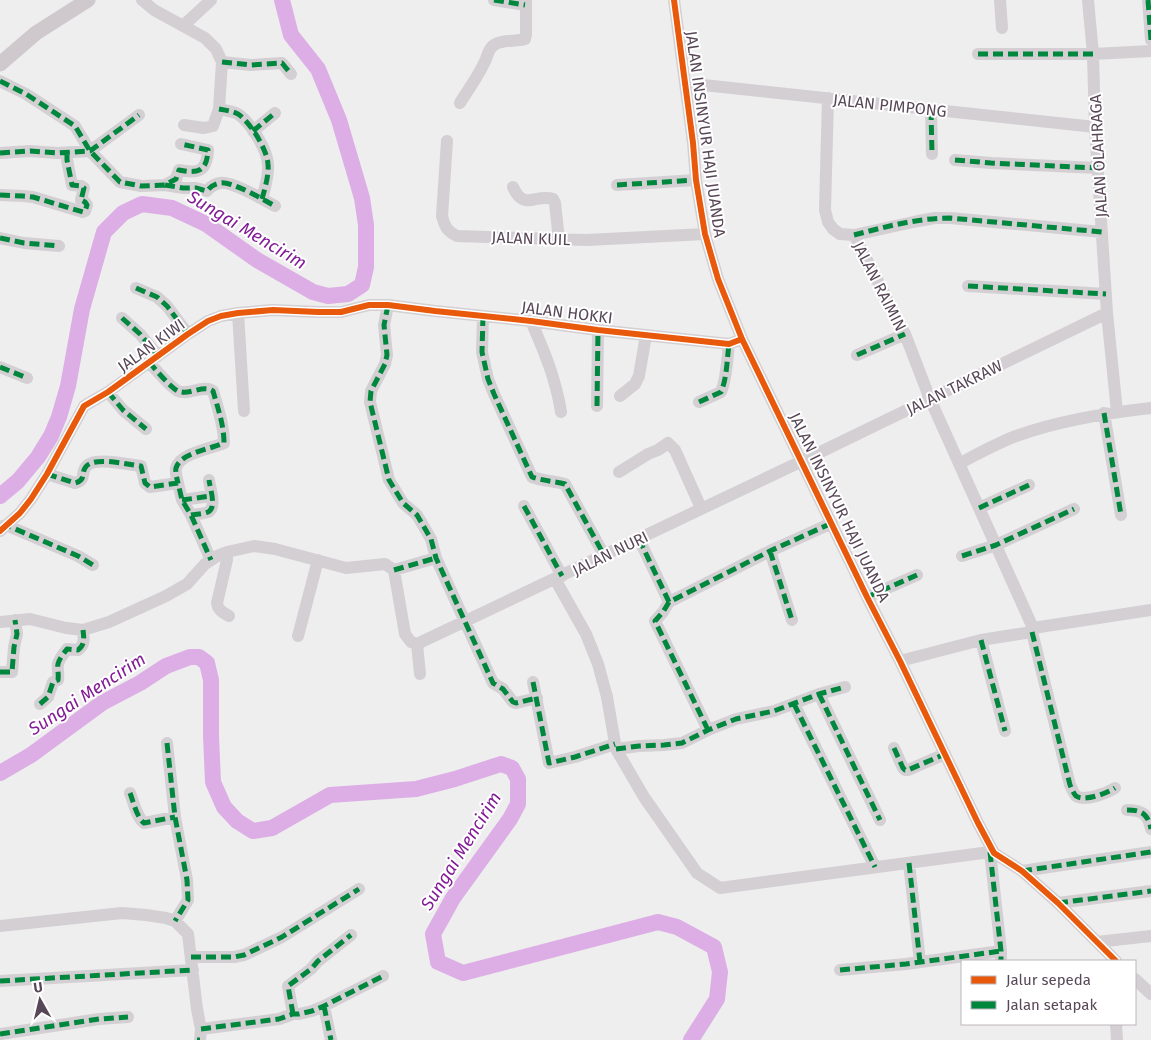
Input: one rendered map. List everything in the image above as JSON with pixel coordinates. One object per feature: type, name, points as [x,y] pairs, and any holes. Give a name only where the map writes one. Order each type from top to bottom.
[{"type":"main road","points":[[0,64],[36,33],[88,0]]},
{"type":"street","points":[[142,0],[154,10],[205,38],[216,49],[222,62],[219,109],[213,126],[204,128],[184,124]]},
{"type":"street","points":[[184,25],[211,0]]},
{"type":"street","points":[[460,103],[480,72],[490,49],[502,42],[524,39],[526,34],[525,3],[494,0]]},
{"type":"street","name":"JALAN INSINYUR HAJI JUANDA","points":[[674,0],[693,143],[696,180],[705,234],[718,279],[742,339],[867,597],[900,660],[992,853],[1022,871],[1058,903],[1112,960]]},
{"type":"street","points":[[1000,0],[1002,28]]},
{"type":"street","name":"JALAN OLAHRAGA","points":[[1088,0],[1093,54],[1095,128],[1106,294],[1111,412],[1121,515]]},
{"type":"street","points":[[1148,0],[1151,40]]},
{"type":"street","points":[[978,54],[1093,54],[1151,51]]},
{"type":"street","points":[[222,62],[250,65],[282,63],[291,74]]},
{"type":"street","points":[[0,81],[26,94],[75,126],[90,151],[120,182],[140,186],[165,185],[207,191],[210,187],[222,182],[245,190],[275,206]]},
{"type":"street","name":"JALAN PIMPONG","points":[[685,83],[1095,128]]},
{"type":"street","name":"JALAN RAIMIN","points":[[828,98],[825,210],[828,222],[840,234],[854,235],[905,334],[930,399],[1033,630],[1070,785],[1074,794],[1078,797],[1086,798],[1107,793],[1115,788]]},
{"type":"street","points":[[219,109],[240,115],[249,125],[265,152],[268,164],[262,199]]},
{"type":"street","points":[[931,110],[932,154]]},
{"type":"street","points":[[253,131],[275,113]]},
{"type":"street","points":[[0,154],[30,150],[57,153],[90,151],[139,115]]},
{"type":"street","name":"JALAN KUIL","points":[[447,141],[442,216],[449,232],[457,236],[587,240],[705,234]]},
{"type":"street","points":[[165,185],[176,179],[179,170],[195,171],[205,166],[207,162],[208,150],[181,144]]},
{"type":"street","points":[[0,195],[33,197],[85,211],[87,205],[81,200],[84,188],[72,185],[67,153]]},
{"type":"street","points":[[955,160],[1098,168]]},
{"type":"street","points":[[617,185],[696,180]]},
{"type":"street","points":[[513,187],[517,195],[522,199],[531,200],[548,197],[553,199],[559,240]]},
{"type":"street","points":[[854,235],[927,219],[950,218],[1102,232]]},
{"type":"street","points":[[0,238],[24,243],[59,246]]},
{"type":"street","points":[[968,286],[1106,294]]},
{"type":"street","points":[[136,288],[157,298],[167,306],[188,334]]},
{"type":"street","points":[[388,305],[384,324],[385,364],[371,391],[370,402],[389,480],[403,503],[417,514],[431,539],[436,558],[493,683],[503,689],[513,702],[537,698]]},
{"type":"street","name":"JALAN HOKKI","points":[[388,305],[729,344],[742,339]]},
{"type":"street","name":"JALAN KIWI","points":[[2,528],[20,514],[47,474],[84,406],[108,392],[208,321],[238,312],[273,310],[341,312],[369,306],[388,305]]},
{"type":"street","points":[[238,312],[244,411]]},
{"type":"street","name":"JALAN TAKRAW","points":[[802,461],[1107,313]]},
{"type":"street","points":[[483,316],[482,352],[488,379],[532,477],[565,484],[604,555]]},
{"type":"street","points":[[122,318],[140,334],[154,359],[177,391],[185,392],[207,388],[213,392],[221,418],[224,443],[186,456],[181,459],[176,469],[182,500],[211,560]]},
{"type":"street","points":[[531,321],[559,393],[561,412]]},
{"type":"street","points":[[597,406],[598,330]]},
{"type":"street","points":[[857,355],[905,334]]},
{"type":"street","points":[[620,396],[635,384],[639,376],[646,335]]},
{"type":"street","points":[[699,402],[721,392],[729,344]]},
{"type":"street","points":[[0,367],[27,378]]},
{"type":"street","points":[[108,392],[123,410],[146,429]]},
{"type":"street","points":[[960,463],[1018,435],[1072,420],[1111,412],[1150,412]]},
{"type":"street","points":[[619,472],[658,450],[668,442],[675,450],[701,508]]},
{"type":"street","points":[[47,474],[75,483],[82,480],[84,469],[88,465],[99,461],[141,466],[145,483],[150,487],[178,483]]},
{"type":"street","name":"JALAN NURI","points":[[417,644],[464,622],[539,582],[558,577],[802,461]]},
{"type":"street","points":[[191,516],[212,510],[209,480]]},
{"type":"street","points":[[979,508],[1029,485]]},
{"type":"street","points":[[182,500],[211,496]]},
{"type":"street","points":[[524,506],[586,634],[598,664],[607,697],[616,746],[644,797],[697,873],[720,888],[992,853],[1001,956],[840,970]]},
{"type":"street","points":[[962,556],[996,545],[1074,509]]},
{"type":"street","points":[[708,730],[655,621],[669,602],[770,551],[832,523]]},
{"type":"street","points":[[2,528],[78,556],[93,565]]},
{"type":"street","points":[[639,539],[669,602]]},
{"type":"street","points":[[0,622],[30,619],[83,630],[109,622],[166,596],[186,584],[205,564],[227,552],[254,546],[275,549],[346,568],[385,564],[394,570],[405,634],[411,642],[417,644],[420,674]]},
{"type":"street","points":[[770,551],[792,620]]},
{"type":"street","points":[[227,552],[227,560],[217,603],[220,611],[229,616]]},
{"type":"street","points":[[394,570],[436,558]]},
{"type":"street","points":[[298,636],[318,560]]},
{"type":"street","points":[[867,597],[917,575]]},
{"type":"street","points":[[900,660],[981,640],[1151,610]]},
{"type":"street","points":[[0,672],[12,672],[17,634],[16,620]]},
{"type":"street","points":[[40,704],[48,697],[53,682],[58,680],[58,663],[63,654],[67,650],[78,650],[81,648],[84,641],[83,630]]},
{"type":"street","points":[[981,640],[1005,731]]},
{"type":"street","points":[[533,682],[549,763],[616,746],[682,743],[708,730],[736,720],[774,711],[819,694],[845,687]]},
{"type":"street","points":[[819,694],[880,820]]},
{"type":"street","points":[[794,704],[875,868]]},
{"type":"street","points":[[167,743],[175,817],[187,880],[188,900],[176,922]]},
{"type":"street","points":[[894,748],[905,770],[945,754]]},
{"type":"street","points":[[130,793],[138,816],[144,823],[175,817]]},
{"type":"street","points":[[1127,810],[1137,810],[1143,813],[1150,822],[1151,829]]},
{"type":"street","points":[[1022,871],[1151,852]]},
{"type":"street","points":[[909,863],[920,962]]},
{"type":"street","points":[[0,981],[192,964],[244,955],[282,937],[359,889]]},
{"type":"street","points":[[1058,903],[1151,891]]},
{"type":"street","points":[[0,926],[122,912],[166,918],[176,922],[188,934],[200,1037],[279,1019],[324,1006],[383,976]]},
{"type":"street","points":[[293,1014],[288,986],[311,969],[351,934]]},
{"type":"street","points":[[1097,942],[1151,936]]},
{"type":"street","points":[[1136,982],[1151,994]]},
{"type":"street","points":[[324,1006],[331,1040]]},
{"type":"street","points":[[0,1034],[99,1019],[128,1017]]},
{"type":"street","points":[[1116,1025],[1117,1040]]},
{"type":"waterway","name":"Sungai Mencirim","points":[[0,496],[18,481],[38,457],[51,436],[68,386],[82,309],[104,232],[123,213],[142,204],[172,208],[206,224],[257,260],[313,292],[328,296],[348,294],[362,285],[366,267],[366,225],[362,198],[339,120],[318,69],[291,35],[282,0]]},
{"type":"waterway","name":"Sungai Mencirim","points":[[0,773],[31,755],[102,703],[140,683],[166,666],[190,657],[199,657],[207,663],[211,680],[213,782],[224,807],[237,821],[253,831],[272,828],[330,795],[416,789],[501,764],[512,768],[518,779],[518,804],[510,819],[453,898],[433,934],[438,962],[463,973],[658,922],[677,927],[714,947],[720,972],[717,999],[691,1040]]},
{"type":"marked path","points":[[494,0],[525,5]]},
{"type":"marked path","points":[[1148,0],[1151,40]]},
{"type":"marked path","points":[[978,54],[1093,54]]},
{"type":"marked path","points":[[222,62],[251,65],[282,63],[291,74]]},
{"type":"marked path","points":[[0,81],[26,94],[75,126],[90,151],[120,182],[141,186],[165,185],[176,179],[179,170],[192,172],[204,167],[208,150],[181,144]]},
{"type":"marked path","points":[[219,109],[236,113],[243,118],[253,129],[265,151],[268,168],[262,199]]},
{"type":"marked path","points":[[931,110],[932,154]]},
{"type":"marked path","points":[[253,131],[275,113]]},
{"type":"marked path","points":[[0,153],[90,151],[139,115]]},
{"type":"marked path","points":[[0,195],[33,197],[85,211],[87,205],[81,200],[84,188],[72,185],[67,153]]},
{"type":"marked path","points":[[955,160],[1098,168]]},
{"type":"marked path","points":[[617,185],[696,180]]},
{"type":"marked path","points":[[165,185],[207,191],[216,184],[225,183],[275,206]]},
{"type":"marked path","points":[[854,235],[913,221],[938,218],[1102,232]]},
{"type":"marked path","points":[[0,238],[24,243],[59,246]]},
{"type":"marked path","points":[[968,286],[1106,294]]},
{"type":"marked path","points":[[136,288],[157,297],[167,306],[188,334]]},
{"type":"marked path","points":[[388,305],[384,325],[387,355],[385,364],[371,391],[370,402],[389,480],[403,503],[417,515],[431,539],[436,558],[493,683],[503,689],[513,702],[537,698]]},
{"type":"marked path","points":[[483,316],[482,352],[488,379],[532,477],[565,484],[604,555]]},
{"type":"marked path","points":[[122,318],[140,334],[158,356]]},
{"type":"marked path","points":[[597,406],[598,330]]},
{"type":"marked path","points":[[857,355],[905,334]]},
{"type":"marked path","points":[[699,402],[721,392],[726,375],[729,344]]},
{"type":"marked path","points":[[149,362],[178,391],[187,392],[205,389],[213,391],[220,417],[224,443],[183,459],[176,468],[178,483]]},
{"type":"marked path","points":[[0,367],[27,378]]},
{"type":"marked path","points":[[108,392],[123,410],[146,429]]},
{"type":"marked path","points":[[1104,413],[1121,515]]},
{"type":"marked path","points":[[47,474],[75,483],[82,479],[85,468],[89,464],[103,461],[141,466],[145,483],[150,487],[178,483],[182,500],[191,515],[211,560]]},
{"type":"marked path","points":[[191,515],[206,513],[211,510],[213,502],[209,480]]},
{"type":"marked path","points":[[979,508],[1029,485]]},
{"type":"marked path","points":[[182,500],[211,496]]},
{"type":"marked path","points":[[524,506],[562,576]]},
{"type":"marked path","points":[[962,556],[996,545],[1074,509]]},
{"type":"marked path","points":[[708,730],[655,621],[669,602],[770,551],[832,523]]},
{"type":"marked path","points":[[2,527],[6,525],[78,556],[93,565]]},
{"type":"marked path","points":[[639,539],[669,602]]},
{"type":"marked path","points":[[770,551],[792,620]]},
{"type":"marked path","points":[[394,570],[436,558]]},
{"type":"marked path","points":[[867,597],[917,575]]},
{"type":"marked path","points":[[0,672],[12,672],[17,634],[15,620]]},
{"type":"marked path","points":[[40,704],[48,697],[53,682],[58,680],[58,664],[63,654],[67,649],[78,650],[82,646],[84,639],[83,630]]},
{"type":"marked path","points":[[1032,632],[1073,792],[1076,796],[1085,798],[1102,794],[1115,788]]},
{"type":"marked path","points":[[981,640],[1005,731]]},
{"type":"marked path","points":[[533,682],[549,763],[615,744]]},
{"type":"marked path","points":[[616,749],[682,743],[736,719],[774,711],[819,694],[845,687]]},
{"type":"marked path","points":[[819,694],[880,820]]},
{"type":"marked path","points":[[794,704],[875,867]]},
{"type":"marked path","points":[[167,743],[175,817],[187,880],[188,900],[175,921]]},
{"type":"marked path","points":[[894,748],[905,770],[945,754]]},
{"type":"marked path","points":[[130,793],[137,813],[144,823],[175,817]]},
{"type":"marked path","points":[[1127,810],[1144,814],[1151,829]]},
{"type":"marked path","points":[[990,852],[1001,960]]},
{"type":"marked path","points":[[1022,871],[1151,852]]},
{"type":"marked path","points":[[909,863],[920,962]]},
{"type":"marked path","points":[[191,957],[234,957],[244,955],[282,937],[359,889]]},
{"type":"marked path","points":[[1058,903],[1151,891]]},
{"type":"marked path","points":[[293,1014],[288,986],[351,935]]},
{"type":"marked path","points":[[840,970],[906,964],[1001,951]]},
{"type":"marked path","points":[[0,981],[193,970]]},
{"type":"marked path","points":[[201,1029],[279,1019],[293,1014],[312,1011],[383,976]]},
{"type":"marked path","points":[[324,1006],[331,1040]]},
{"type":"marked path","points":[[0,1034],[99,1019],[128,1017]]},
{"type":"cycle path","points":[[674,0],[693,143],[696,180],[705,234],[718,279],[742,339],[994,853],[1022,871],[1058,903],[1115,960]]},
{"type":"cycle path","points":[[0,531],[20,513],[31,499],[47,474],[84,406],[108,392],[188,334],[208,321],[221,316],[273,310],[341,312],[369,305],[388,305],[729,344],[742,339]]}]
